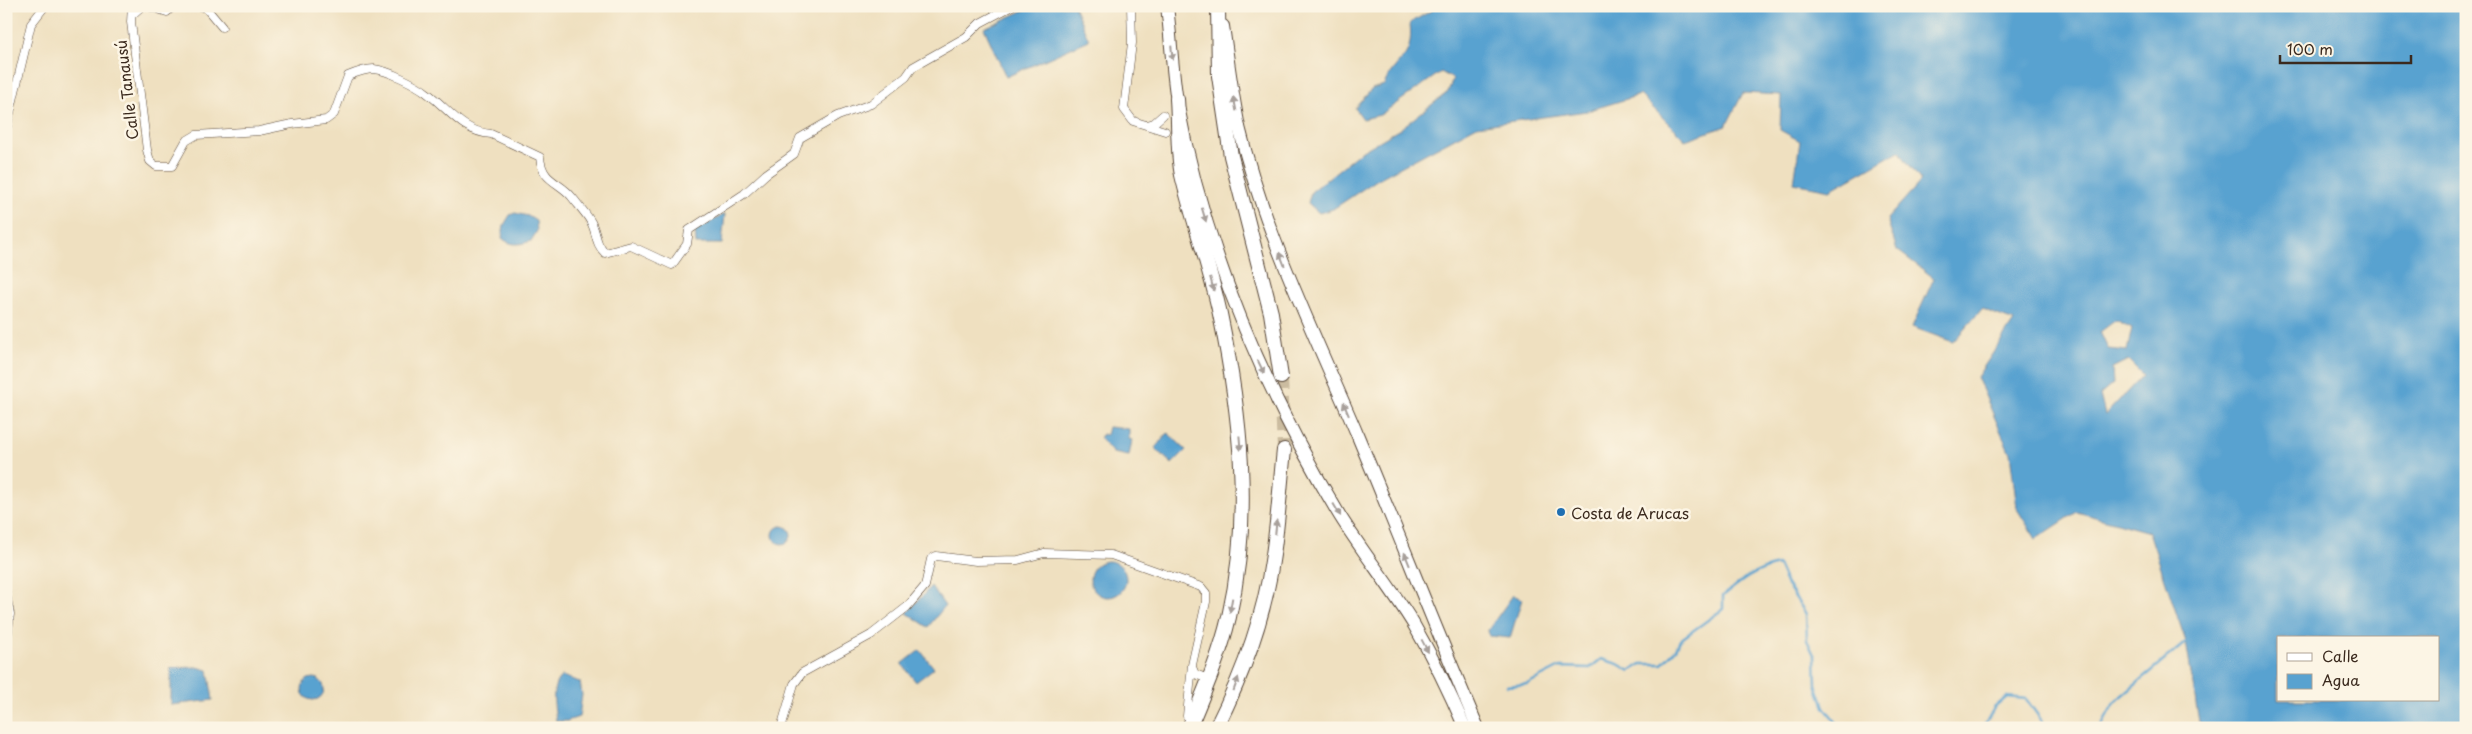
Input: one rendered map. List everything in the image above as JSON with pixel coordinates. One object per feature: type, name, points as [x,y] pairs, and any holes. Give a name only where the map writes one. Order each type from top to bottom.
[{"type":"highway","points":[[1167,6],[1177,99],[1182,173],[1220,312],[1236,395],[1243,490],[1240,554],[1229,618],[1212,674],[1186,724]]},
{"type":"highway","points":[[1220,6],[1219,76],[1231,156],[1271,313],[1281,377]]},
{"type":"highway","points":[[1220,6],[1230,82],[1240,127],[1265,214],[1288,276],[1373,473],[1478,728]]},
{"type":"highway","points":[[1177,99],[1193,178],[1217,255],[1246,336],[1298,443],[1341,518],[1413,624],[1451,695],[1465,728]]},
{"type":"highway","points":[[1216,728],[1232,696],[1259,616],[1272,562],[1284,450]]},
{"type":"highway","points":[[1186,724],[1203,677]]},
{"type":"street","points":[[6,130],[31,24],[45,6]]},
{"type":"street","points":[[132,10],[142,6]]},
{"type":"street","points":[[148,6],[167,12],[173,6]]},
{"type":"street","points":[[201,6],[206,8],[222,27]]},
{"type":"street","name":"Calle Tanausú","points":[[132,10],[147,150],[150,161],[156,166],[172,166],[186,141],[196,135],[259,131],[292,124],[326,120],[334,114],[348,76],[374,69],[407,81],[428,93],[463,125],[482,133],[491,134],[540,157],[541,170],[549,179],[567,191],[579,206],[591,222],[599,248],[605,253],[631,246],[672,265],[687,244],[689,230],[744,194],[766,174],[794,154],[800,138],[838,116],[871,104],[906,77],[913,66],[966,37],[980,23],[1012,6]]},
{"type":"street","points":[[1131,6],[1132,43],[1124,109],[1133,121],[1165,131]]},
{"type":"street","points":[[1145,126],[1154,123],[1163,115]]},
{"type":"street","points":[[781,728],[794,684],[802,673],[871,635],[907,607],[925,586],[931,559],[936,556],[976,562],[1018,560],[1044,553],[1111,555],[1201,587],[1206,593],[1206,602],[1192,666],[1186,724]]},
{"type":"street","points":[[6,594],[10,614],[6,648]]},
{"type":"street","points":[[1192,666],[1194,674],[1203,677]]},
{"type":"water","points":[[1034,6],[1074,6],[1089,40],[1006,77],[984,28]]},
{"type":"water","points":[[1439,6],[2466,6],[2466,728],[2200,728],[2186,642],[2149,532],[2077,512],[2036,539],[2017,509],[2010,453],[1977,377],[2014,321],[1982,309],[1953,342],[1912,327],[1934,278],[1897,250],[1887,219],[1921,181],[1899,151],[1830,190],[1794,183],[1800,141],[1780,130],[1781,95],[1743,93],[1726,126],[1685,140],[1640,95],[1587,111],[1477,126],[1378,179],[1333,209],[1319,213],[1308,203],[1311,192],[1359,153],[1400,129],[1448,92],[1453,79],[1441,72],[1380,115],[1363,119],[1355,108],[1372,89],[1384,85],[1389,75],[1407,52],[1411,36],[1410,23]],"holes":[[[2116,320],[2132,328],[2127,351],[2108,349],[2100,332]],[[2128,360],[2143,375],[2105,415],[2100,395],[2113,384],[2112,368]]]},
{"type":"water","points":[[515,213],[528,216],[536,221],[537,231],[531,241],[515,244],[502,238],[504,225],[510,215]]},
{"type":"water","points":[[725,214],[722,244],[696,244],[695,231]]},
{"type":"water","points":[[1108,427],[1129,429],[1129,439],[1132,440],[1129,456],[1113,453],[1100,439],[1102,434],[1106,435]]},
{"type":"water","points":[[1168,433],[1186,450],[1172,464],[1155,448]]},
{"type":"water","points":[[782,526],[790,531],[791,535],[786,543],[782,544],[774,539],[773,535],[778,527]]},
{"type":"water","points":[[1108,561],[1115,562],[1121,566],[1125,572],[1125,586],[1121,592],[1115,596],[1108,597],[1101,596],[1095,592],[1091,586],[1090,579],[1091,572],[1095,566],[1101,562]]},
{"type":"water","points":[[931,586],[945,606],[928,627],[907,613]]},
{"type":"water","points":[[1513,595],[1522,599],[1510,638],[1489,636],[1488,630]]},
{"type":"water","points":[[920,650],[934,668],[916,682],[902,664]]},
{"type":"water","points":[[197,667],[208,670],[213,700],[171,705],[171,668]]},
{"type":"water","points":[[562,676],[580,682],[582,695],[579,717],[567,721],[556,721],[554,691],[555,685]]},
{"type":"water","points":[[313,678],[321,681],[324,689],[321,697],[313,700],[305,697],[302,689],[305,681]]},
{"type":"waterway","points":[[1507,686],[1527,684],[1560,667],[1590,668],[1601,659],[1618,664],[1630,671],[1641,664],[1662,664],[1676,649],[1680,640],[1723,609],[1723,596],[1749,577],[1778,565],[1786,583],[1806,614],[1807,640],[1815,657],[1816,684],[1824,707],[1841,728]]},
{"type":"waterway","points":[[2100,728],[2114,703],[2186,642]]},
{"type":"waterway","points":[[1983,728],[1994,708],[2007,697],[2026,699],[2047,728]]},
{"type":"tunnel","points":[[1281,377],[1284,450]]},
{"type":"place","name":"Costa de Arucas","points":[[1561,512]]}]
